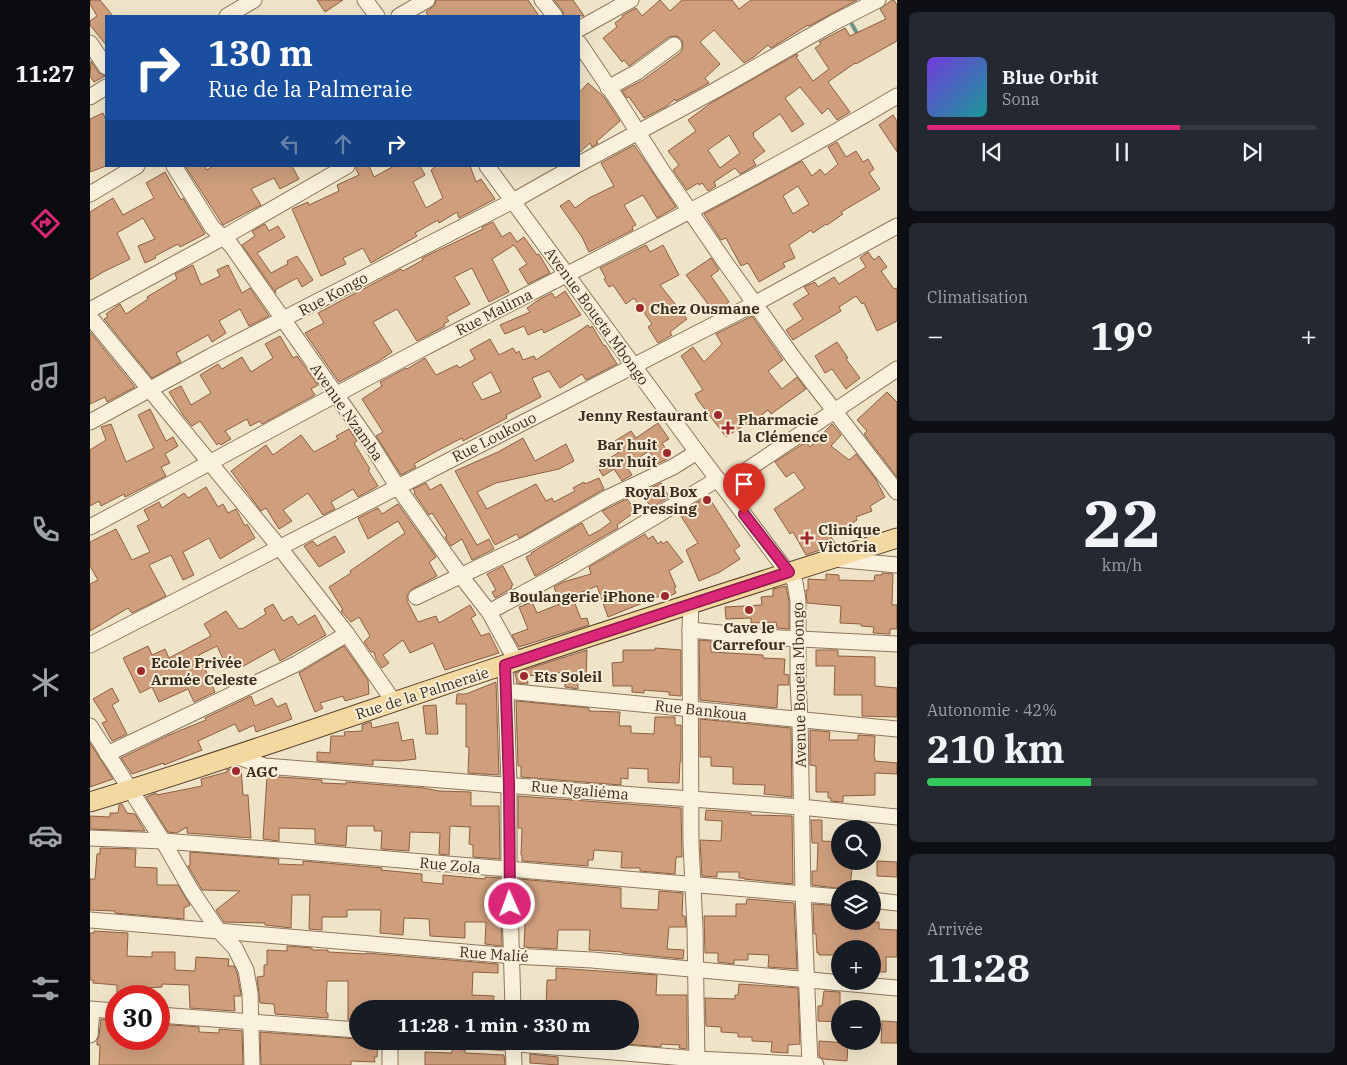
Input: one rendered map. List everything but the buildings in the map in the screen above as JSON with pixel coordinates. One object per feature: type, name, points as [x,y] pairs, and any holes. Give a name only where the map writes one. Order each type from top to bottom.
[{"type":"main road","name":"Rue de la Palmeraie","points":[[90,802],[235,756],[691,603],[897,538]]},
{"type":"street","points":[[229,15],[254,0]]},
{"type":"street","points":[[365,0],[376,15]]},
{"type":"street","points":[[401,15],[427,0]]},
{"type":"street","points":[[542,0],[554,15]]},
{"type":"street","points":[[580,28],[630,0]]},
{"type":"street","points":[[580,163],[878,0]]},
{"type":"street","points":[[90,43],[105,66]]},
{"type":"street","points":[[580,45],[690,212],[795,360],[834,411],[894,483]]},
{"type":"street","points":[[608,88],[638,72],[674,45]]},
{"type":"street","points":[[90,96],[105,88]]},
{"type":"street","name":"Rue Malima","points":[[90,527],[420,350],[690,212],[840,130],[897,96]]},
{"type":"street","points":[[90,194],[135,167]]},
{"type":"street","name":"Avenue Nzamba","points":[[175,167],[212,227],[224,238],[370,443],[397,486],[489,612],[511,663],[506,691],[513,1000]]},
{"type":"street","points":[[90,310],[224,238],[345,167]]},
{"type":"street","name":"Avenue Boueta Mbongo","points":[[489,167],[720,483],[795,582],[798,601],[803,893],[810,1065]]},
{"type":"street","name":"Rue Kongo","points":[[90,422],[211,356],[283,321],[513,201],[573,167]]},
{"type":"street","name":"Rue Loukouo","points":[[90,645],[756,303],[897,226]]},
{"type":"street","points":[[90,317],[280,548],[347,634],[394,702]]},
{"type":"street","points":[[489,612],[720,483],[897,369]]},
{"type":"street","points":[[416,597],[527,544],[607,498],[673,467],[698,452]]},
{"type":"street","points":[[833,558],[897,565]]},
{"type":"street","points":[[691,603],[691,798],[697,1062]]},
{"type":"street","points":[[690,630],[897,644]]},
{"type":"street","points":[[107,754],[296,664],[347,634]]},
{"type":"street","name":"Rue Bankoua","points":[[506,691],[897,729]]},
{"type":"street","points":[[90,726],[163,841],[191,890],[218,930],[235,948],[246,970],[252,1022],[252,1065]]},
{"type":"street","name":"Rue Ngaliéma","points":[[235,756],[265,766],[580,791],[802,806],[897,817]]},
{"type":"street","name":"Rue Zola","points":[[90,838],[163,841],[831,896]]},
{"type":"street","points":[[881,901],[897,903]]},
{"type":"street","name":"Rue Malié","points":[[90,920],[512,956],[592,960],[897,988]]},
{"type":"street","points":[[90,1035],[91,1010],[105,1011]]},
{"type":"street","points":[[170,1016],[349,1029]]},
{"type":"street","points":[[390,1050],[390,1065]]},
{"type":"street","points":[[513,1050],[514,1065]]},
{"type":"street","points":[[604,1050],[697,1062],[816,1065]]},
{"type":"waterway","points":[[849,19],[859,37]]},
{"type":"place","name":"Chez Ousmane","points":[[640,308]]},
{"type":"place","name":"Jenny Restaurant","points":[[718,415]]},
{"type":"place","name":"Pharmacie la Clémence","points":[[728,428]]},
{"type":"place","name":"Bar huit sur huit","points":[[667,453]]},
{"type":"place","name":"Royal Box Pressing","points":[[707,500]]},
{"type":"place","name":"Clinique Victoria","points":[[807,538]]},
{"type":"place","name":"Boulangerie iPhone","points":[[665,596]]},
{"type":"place","name":"Cave le Carrefour","points":[[749,610]]},
{"type":"place","name":"Ecole Privée Armée Celeste","points":[[141,671]]},
{"type":"place","name":"Ets Soleil","points":[[524,676]]},
{"type":"place","name":"AGC","points":[[236,771]]},
{"type":"route","points":[[510,904],[508,731],[505,665],[789,572],[744,514]]}]
